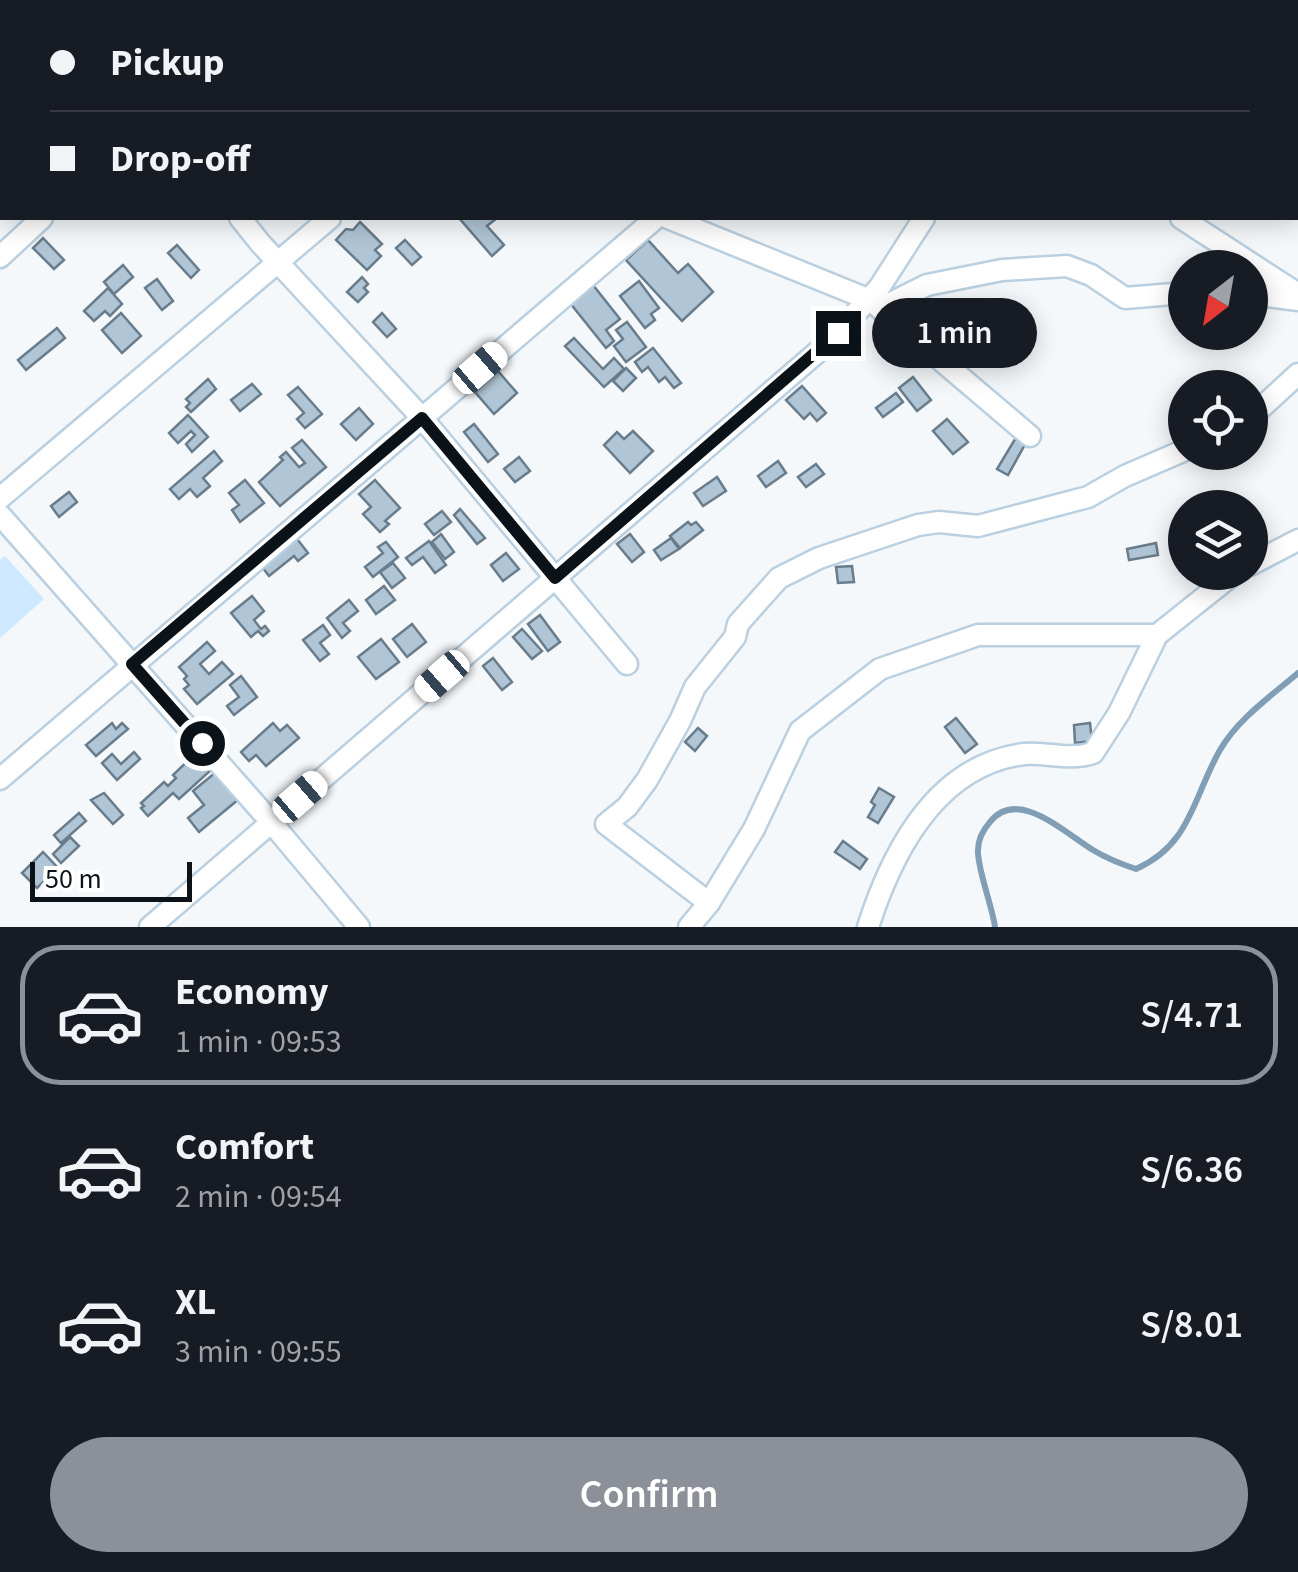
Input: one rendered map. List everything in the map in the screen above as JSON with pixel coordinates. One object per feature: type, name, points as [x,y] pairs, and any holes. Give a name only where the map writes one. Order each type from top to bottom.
[{"type":"street","points":[[0,256],[40,220]]},
{"type":"street","points":[[242,220],[422,418],[627,664]]},
{"type":"street","points":[[0,498],[328,220]]},
{"type":"street","points":[[0,779],[654,220]]},
{"type":"street","points":[[673,220],[884,306],[927,285],[1002,270],[1067,266],[1091,274],[1125,298],[1168,294]]},
{"type":"street","points":[[150,927],[828,344],[870,300],[923,220]]},
{"type":"street","points":[[1185,220],[1298,297]]},
{"type":"street","points":[[1268,295],[1298,297]]},
{"type":"street","points":[[870,300],[1030,436]]},
{"type":"street","points":[[1268,402],[1298,374]]},
{"type":"street","points":[[710,903],[606,824],[627,807],[647,780],[695,687],[766,590],[779,578],[819,558],[918,525],[939,522],[978,526],[1088,497],[1168,457]]},
{"type":"street","points":[[0,515],[359,927]]},
{"type":"street","points":[[1268,556],[1298,540]]},
{"type":"street","points":[[868,927],[880,888],[910,830],[952,785],[978,768],[1025,754],[1058,757],[1093,753],[1119,712],[1157,634],[1213,590]]},
{"type":"street","points":[[688,927],[710,903],[754,828],[800,731],[880,668],[978,635],[1157,634]]},
{"type":"shaded area","points":[[5,556],[44,599],[0,638],[0,560]]},
{"type":"building","points":[[461,220],[494,220],[487,226],[504,245],[492,256]]},
{"type":"building","points":[[360,222],[382,244],[375,250],[381,256],[367,270],[336,240]]},
{"type":"building","points":[[43,238],[64,260],[54,269],[33,248]]},
{"type":"building","points":[[405,240],[421,257],[412,265],[396,248]]},
{"type":"building","points":[[648,240],[678,273],[688,264],[713,292],[682,321],[626,260]]},
{"type":"building","points":[[177,245],[199,270],[191,278],[168,253]]},
{"type":"building","points":[[123,265],[133,277],[114,294],[104,282]]},
{"type":"building","points":[[362,277],[368,292],[358,302],[347,292]]},
{"type":"building","points":[[157,279],[173,301],[162,310],[145,288]]},
{"type":"building","points":[[639,281],[659,308],[651,314],[655,320],[645,328],[620,296]]},
{"type":"building","points":[[593,285],[620,319],[606,330],[614,341],[606,348],[570,303]]},
{"type":"building","points":[[108,288],[122,304],[110,316],[105,311],[94,321],[84,311]]},
{"type":"building","points":[[121,313],[141,336],[122,353],[102,330]]},
{"type":"building","points":[[382,313],[396,329],[387,337],[373,322]]},
{"type":"building","points":[[627,322],[646,347],[626,362],[614,346],[623,339],[616,330]]},
{"type":"building","points":[[57,328],[65,338],[26,370],[18,360]]},
{"type":"building","points":[[574,338],[603,369],[614,358],[624,369],[604,387],[565,346]]},
{"type":"building","points":[[653,348],[681,383],[674,388],[665,377],[659,382],[648,367],[642,372],[635,362]]},
{"type":"building","points":[[626,368],[636,378],[623,391],[613,381]]},
{"type":"building","points":[[498,371],[517,393],[494,414],[475,392]]},
{"type":"building","points":[[913,377],[931,400],[917,411],[899,388]]},
{"type":"building","points":[[208,379],[216,389],[191,412],[186,399]]},
{"type":"building","points":[[252,384],[261,394],[240,411],[231,400]]},
{"type":"building","points":[[802,386],[826,413],[817,421],[810,413],[804,419],[786,400]]},
{"type":"building","points":[[298,387],[322,414],[305,428],[297,419],[304,413],[288,395]]},
{"type":"building","points":[[896,393],[903,402],[883,417],[876,408]]},
{"type":"building","points":[[359,408],[373,424],[356,440],[341,424]]},
{"type":"building","points":[[188,415],[208,437],[192,452],[186,444],[195,435],[191,431],[178,443],[169,433]]},
{"type":"building","points":[[947,419],[968,442],[953,454],[933,431]]},
{"type":"building","points":[[474,424],[498,454],[488,462],[464,432]]},
{"type":"building","points":[[633,431],[653,451],[630,473],[604,445],[617,432],[624,439]]},
{"type":"building","points":[[1017,436],[1027,441],[1008,475],[997,469]]},
{"type":"building","points":[[302,440],[326,467],[280,506],[259,482],[283,460],[280,457],[286,452],[299,467],[305,463],[292,448]]},
{"type":"building","points":[[214,451],[222,461],[203,478],[210,486],[197,497],[190,489],[179,499],[170,489]]},
{"type":"building","points":[[519,457],[530,471],[515,482],[504,469]]},
{"type":"building","points":[[778,461],[786,473],[766,487],[758,476]]},
{"type":"building","points":[[816,464],[824,474],[806,487],[798,477]]},
{"type":"building","points":[[717,477],[726,491],[703,506],[694,493]]},
{"type":"building","points":[[245,480],[264,503],[240,522],[232,510],[239,505],[229,493]]},
{"type":"building","points":[[375,480],[400,508],[385,521],[389,524],[380,532],[363,514],[371,507],[359,494]]},
{"type":"building","points":[[69,492],[77,502],[59,517],[51,506]]},
{"type":"building","points":[[460,509],[485,538],[477,544],[454,515]]},
{"type":"building","points":[[442,511],[451,522],[434,535],[425,524]]},
{"type":"building","points":[[688,522],[696,522],[703,530],[680,548],[670,536]]},
{"type":"building","points":[[441,534],[454,552],[445,559],[432,542]]},
{"type":"building","points":[[630,534],[644,552],[632,562],[617,544]]},
{"type":"building","points":[[294,535],[308,553],[298,561],[294,556],[269,576],[259,563]]},
{"type":"building","points":[[671,538],[679,549],[661,560],[654,550]]},
{"type":"building","points":[[429,541],[446,565],[435,573],[423,557],[412,565],[406,558]]},
{"type":"building","points":[[386,542],[398,557],[373,577],[365,567],[383,553],[378,547]]},
{"type":"building","points":[[1156,543],[1158,555],[1129,560],[1127,549]]},
{"type":"building","points":[[506,553],[519,569],[503,581],[491,565]]},
{"type":"building","points":[[393,563],[405,578],[392,588],[380,572]]},
{"type":"building","points":[[852,566],[854,582],[838,583],[836,567]]},
{"type":"building","points":[[384,586],[395,600],[376,614],[366,600]]},
{"type":"building","points":[[252,596],[264,611],[254,620],[261,629],[265,626],[269,631],[263,636],[258,631],[251,637],[231,613]]},
{"type":"building","points":[[349,600],[358,611],[343,623],[350,631],[342,638],[327,618]]},
{"type":"building","points":[[540,615],[560,642],[548,651],[528,624]]},
{"type":"building","points":[[412,624],[426,642],[407,657],[393,639]]},
{"type":"building","points":[[323,625],[330,635],[320,643],[329,654],[320,661],[303,640]]},
{"type":"building","points":[[522,629],[542,651],[532,659],[513,637]]},
{"type":"building","points":[[381,639],[399,662],[376,679],[358,657]]},
{"type":"building","points":[[207,642],[215,651],[200,664],[209,674],[222,662],[233,674],[197,704],[184,689],[189,685],[184,679],[187,676],[179,667]]},
{"type":"building","points":[[493,658],[512,682],[502,690],[483,666]]},
{"type":"building","points":[[241,676],[257,697],[234,715],[227,706],[239,697],[230,685]]},
{"type":"building","points":[[956,718],[977,744],[965,753],[945,727]]},
{"type":"building","points":[[112,723],[116,729],[122,723],[128,729],[96,756],[86,745]]},
{"type":"building","points":[[273,723],[280,731],[287,725],[299,738],[266,766],[256,755],[249,761],[241,752]]},
{"type":"building","points":[[1090,723],[1092,741],[1075,743],[1074,725]]},
{"type":"building","points":[[698,728],[707,736],[695,751],[685,742]]},
{"type":"building","points":[[134,752],[140,759],[117,780],[102,763],[112,754],[121,764]]},
{"type":"building","points":[[196,753],[211,770],[179,799],[173,793],[148,816],[141,803],[164,782],[168,786],[176,778],[173,775]]},
{"type":"building","points":[[216,772],[239,799],[199,832],[188,818],[204,805],[193,791]]},
{"type":"building","points":[[879,788],[894,797],[878,823],[868,817]]},
{"type":"building","points":[[104,793],[123,815],[113,824],[91,800]]},
{"type":"building","points":[[79,813],[86,821],[61,843],[54,835]]},
{"type":"building","points":[[70,837],[79,846],[61,863],[53,854]]},
{"type":"building","points":[[843,841],[867,859],[860,869],[835,852]]},
{"type":"building","points":[[43,852],[58,868],[37,888],[22,873]]},
{"type":"waterway","points":[[995,927],[978,850],[985,828],[1001,812],[1028,811],[1098,853],[1136,869],[1169,847],[1180,833],[1220,750],[1236,728],[1298,673]]},
{"type":"route","points":[[202,743],[132,664],[422,418],[555,578],[838,333]]}]
